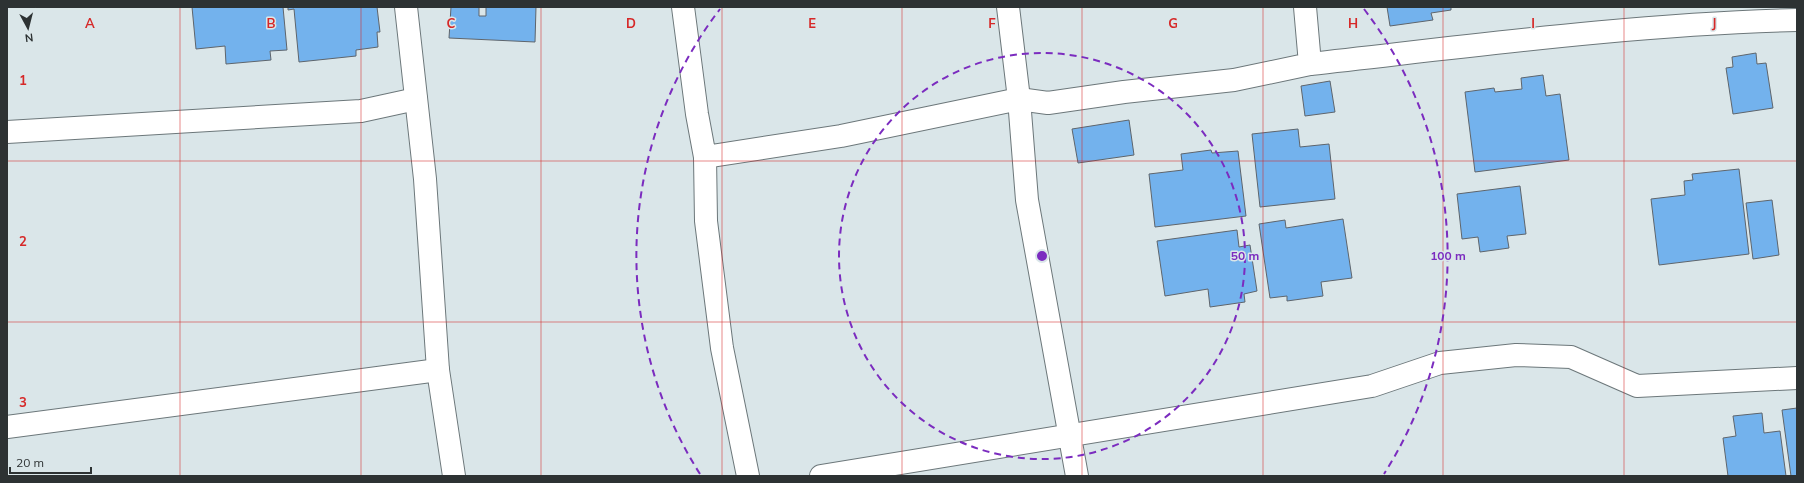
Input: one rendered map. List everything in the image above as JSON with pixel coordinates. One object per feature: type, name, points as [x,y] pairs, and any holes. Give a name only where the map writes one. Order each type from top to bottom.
[{"type":"street","points":[[406,7],[425,180],[438,370],[454,476]]},
{"type":"street","points":[[682,7],[697,114],[705,157],[706,221],[722,348],[748,476]]},
{"type":"street","points":[[1008,7],[1019,99],[1027,200],[1071,436],[1077,476]]},
{"type":"street","points":[[1305,7],[1310,64]]},
{"type":"street","points":[[705,157],[841,136],[1019,99],[1048,103],[1124,92],[1234,80],[1310,64],[1563,36],[1725,22],[1797,20]]},
{"type":"street","points":[[7,132],[361,111],[416,99]]},
{"type":"street","points":[[821,476],[1372,386],[1440,363],[1516,354],[1571,357],[1637,386],[1797,378]]},
{"type":"street","points":[[7,427],[308,389],[438,370]]},
{"type":"building","points":[[192,7],[283,7],[287,50],[270,51],[271,60],[226,64],[225,46],[196,49]]},
{"type":"building","points":[[288,7],[377,7],[380,32],[377,32],[378,47],[356,50],[356,56],[299,62],[294,9],[288,10]]},
{"type":"building","points":[[451,7],[479,7],[479,16],[486,16],[486,7],[536,7],[535,42],[449,38]]},
{"type":"building","points":[[1387,7],[1451,7],[1451,10],[1431,13],[1433,20],[1390,26]]},
{"type":"building","points":[[1756,53],[1757,64],[1766,63],[1773,108],[1733,114],[1726,68],[1733,67],[1732,57]]},
{"type":"building","points":[[1543,75],[1546,96],[1560,94],[1569,160],[1475,172],[1465,92],[1494,88],[1495,92],[1522,89],[1521,78]]},
{"type":"building","points":[[1330,81],[1335,112],[1305,116],[1301,86]]},
{"type":"building","points":[[1129,120],[1134,155],[1078,163],[1072,129]]},
{"type":"building","points":[[1298,129],[1300,147],[1329,144],[1335,199],[1260,207],[1252,134]]},
{"type":"building","points":[[1211,150],[1212,153],[1238,151],[1246,216],[1155,227],[1149,174],[1183,170],[1181,154]]},
{"type":"building","points":[[1739,169],[1749,254],[1659,265],[1651,199],[1685,195],[1684,181],[1693,180],[1692,174]]},
{"type":"building","points":[[1520,186],[1526,234],[1507,236],[1509,248],[1480,252],[1478,237],[1462,239],[1457,194]]},
{"type":"building","points":[[1772,200],[1779,255],[1753,259],[1746,203]]},
{"type":"building","points":[[1343,219],[1352,278],[1321,282],[1323,296],[1287,301],[1287,296],[1270,298],[1259,224],[1285,220],[1286,228]]},
{"type":"building","points":[[1237,230],[1239,247],[1250,245],[1257,291],[1244,294],[1245,302],[1210,307],[1208,289],[1165,296],[1157,241]]},
{"type":"building","points":[[1797,408],[1797,476],[1791,476],[1782,410]]},
{"type":"building","points":[[1762,413],[1764,433],[1780,431],[1786,476],[1728,476],[1723,438],[1736,436],[1733,416]]}]
